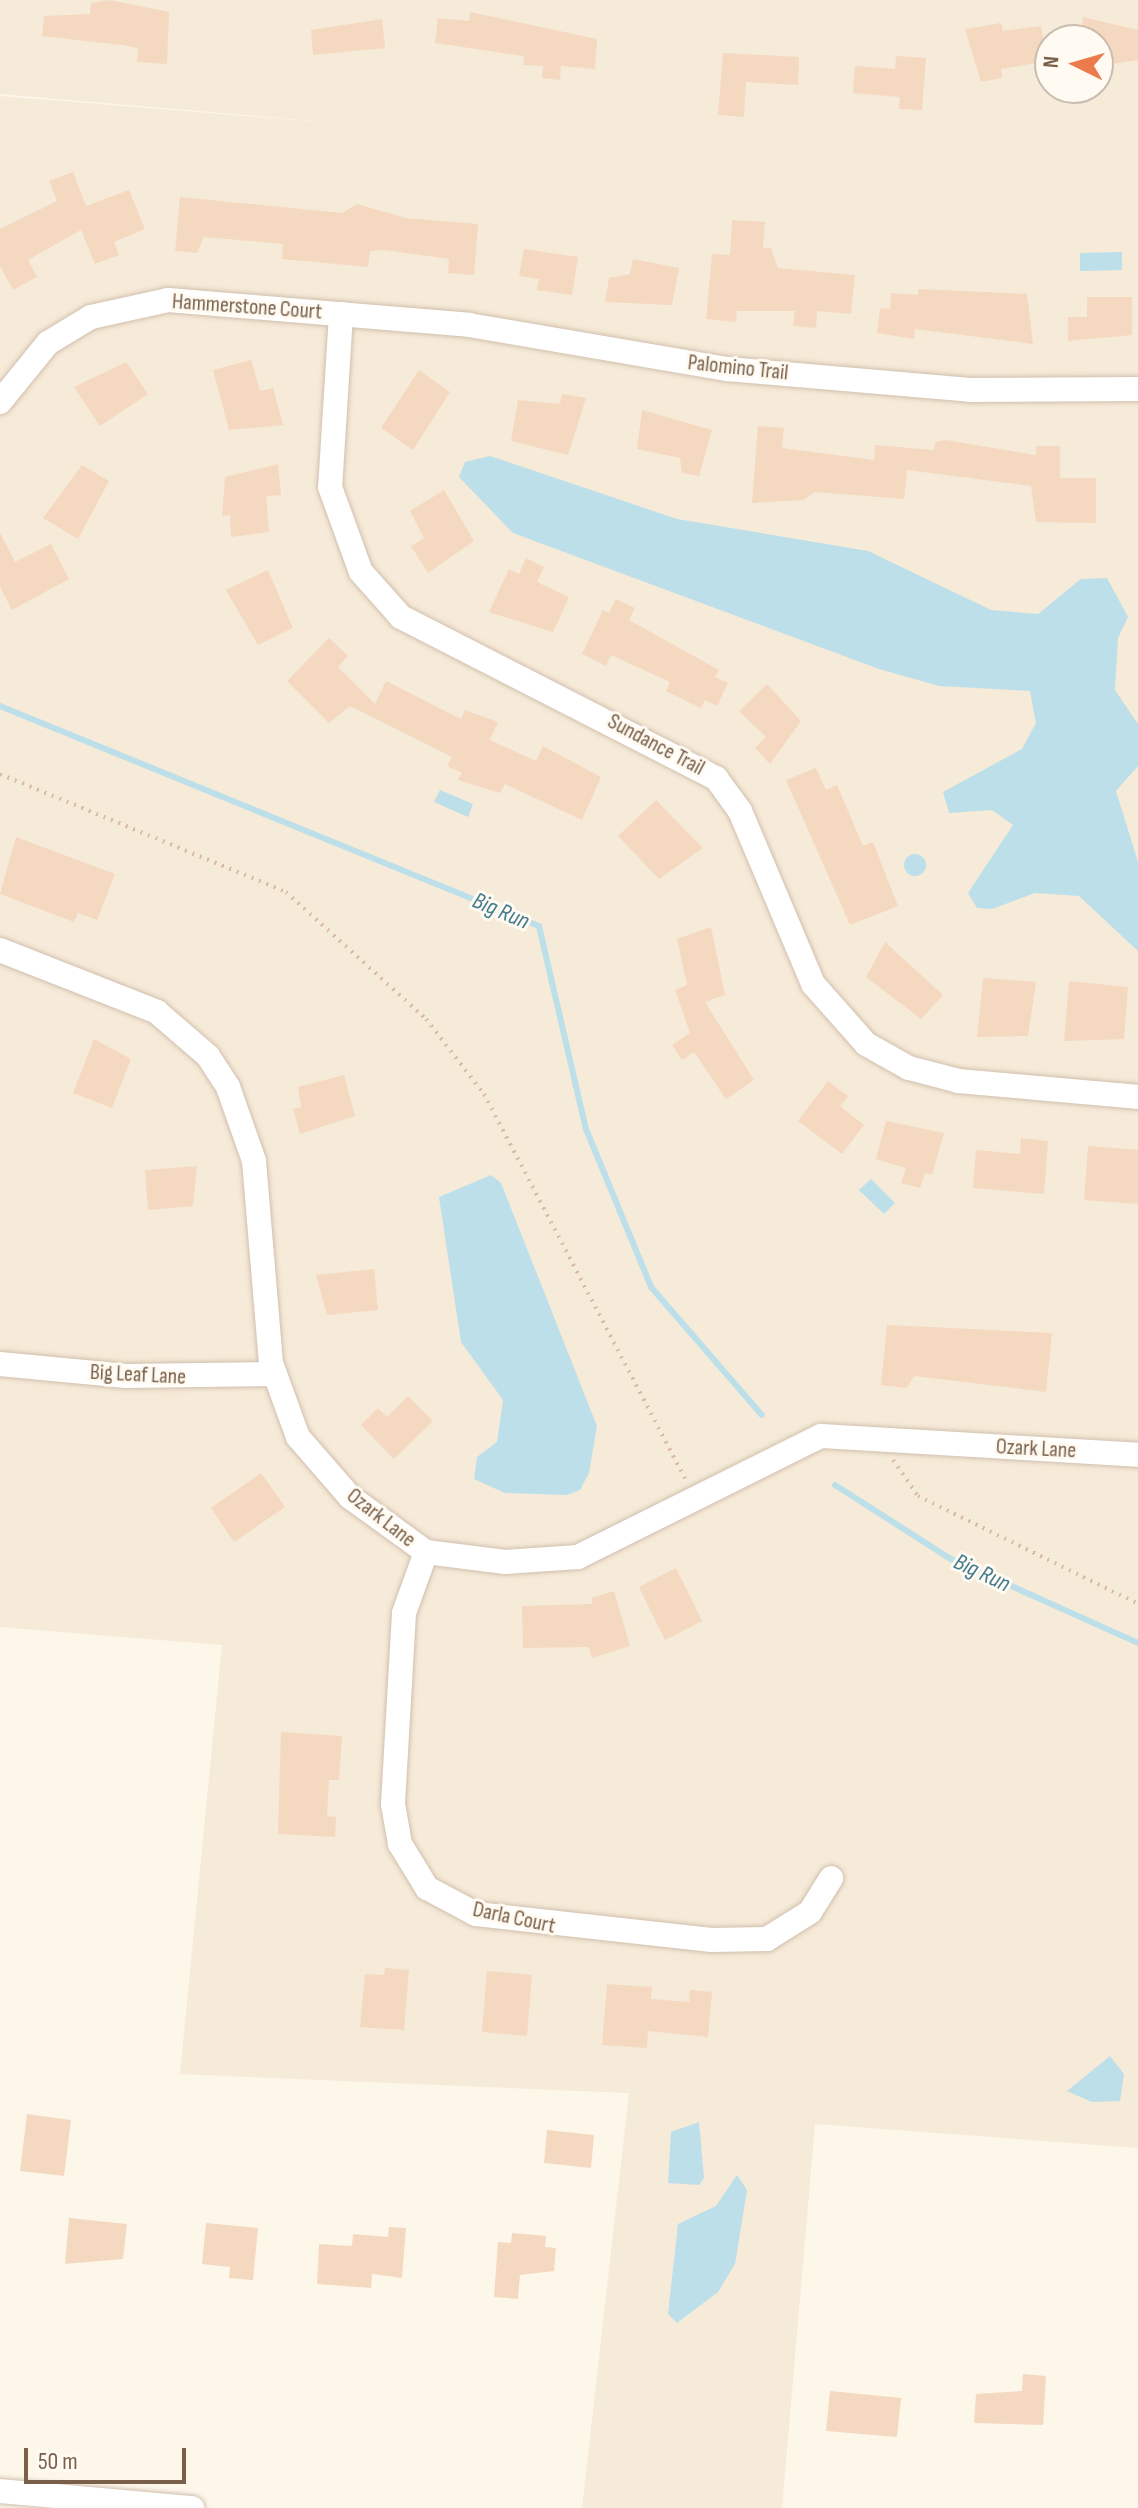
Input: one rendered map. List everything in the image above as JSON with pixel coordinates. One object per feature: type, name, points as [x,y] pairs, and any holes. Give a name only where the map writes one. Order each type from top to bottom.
[{"type":"street","name":"Hammerstone Court","points":[[0,402],[48,343],[128,305],[168,300],[341,314]]},
{"type":"street","name":"Palomino Trail","points":[[341,314],[469,325],[727,369],[970,390],[1138,389]]},
{"type":"street","name":"Sundance Trail","points":[[341,314],[330,487],[361,572],[401,617],[716,778],[740,811],[813,984],[866,1044],[909,1068],[959,1081],[1138,1097]]},
{"type":"street","name":"Ozark Lane","points":[[0,950],[157,1012],[215,1066],[254,1161],[275,1374],[298,1437],[350,1497],[426,1552],[505,1562],[578,1557],[696,1501],[821,1436],[1138,1455]]},
{"type":"street","name":"Big Leaf Lane","points":[[0,1364],[126,1376],[275,1374]]},
{"type":"street","name":"Darla Court","points":[[426,1552],[404,1613],[393,1804],[400,1844],[427,1888],[476,1914],[712,1940],[767,1939],[810,1912],[831,1878]]},
{"type":"street","points":[[0,2491],[192,2508]]},
{"type":"path","points":[[0,774],[286,892],[426,1019],[484,1094],[696,1501]]},
{"type":"path","points":[[888,1440],[901,1479],[918,1496],[1138,1604]]},
{"type":"shaded area","points":[[0,0],[1138,0],[1138,2148],[815,2124],[782,2508],[582,2508],[629,2093],[180,2074],[222,1645],[0,1627],[0,96],[372,126],[0,94]]},
{"type":"water","points":[[1122,252],[1122,270],[1080,271],[1080,253]]},
{"type":"water","points":[[490,456],[677,519],[868,551],[991,610],[1038,614],[1081,579],[1107,578],[1128,617],[1118,638],[1115,690],[1138,724],[1138,766],[1116,791],[1138,862],[1138,951],[1079,896],[1035,893],[992,909],[977,908],[968,893],[1013,825],[992,810],[949,813],[943,792],[1022,749],[1036,723],[1030,691],[939,686],[879,669],[513,533],[459,477],[465,462]]},
{"type":"water","points":[[440,790],[473,804],[468,817],[434,802]]},
{"type":"water","points":[[915,854],[923,857],[926,865],[923,873],[915,876],[907,873],[904,865],[907,857]]},
{"type":"water","points":[[491,1175],[501,1183],[597,1426],[589,1473],[580,1490],[567,1495],[505,1493],[474,1479],[477,1457],[497,1442],[503,1400],[461,1342],[439,1197]]},
{"type":"water","points":[[871,1179],[895,1203],[884,1214],[859,1190]]},
{"type":"water","points":[[1110,2056],[1124,2074],[1120,2101],[1092,2102],[1067,2091]]},
{"type":"water","points":[[699,2122],[704,2178],[699,2185],[668,2183],[671,2132]]},
{"type":"water","points":[[737,2175],[747,2190],[735,2264],[718,2292],[677,2323],[668,2314],[678,2224],[716,2206]]},
{"type":"building","points":[[110,0],[169,12],[167,64],[137,62],[138,48],[42,36],[44,16],[90,14],[91,3]]},
{"type":"building","points":[[470,12],[597,39],[595,69],[561,66],[560,80],[542,78],[543,66],[523,65],[524,56],[435,43],[438,18],[469,21]]},
{"type":"building","points":[[1083,17],[1113,24],[1082,24]]},
{"type":"building","points":[[382,19],[385,48],[313,55],[311,30]]},
{"type":"building","points":[[1001,23],[1003,31],[1034,27],[1034,63],[1001,69],[1002,78],[981,82],[965,29]]},
{"type":"building","points":[[1114,24],[1138,30],[1138,60],[1114,64]]},
{"type":"building","points":[[723,53],[799,57],[798,85],[746,82],[744,117],[718,115]]},
{"type":"building","points":[[896,56],[926,58],[922,110],[899,109],[900,97],[853,93],[855,66],[895,69]]},
{"type":"building","points":[[73,172],[86,206],[129,190],[145,229],[114,242],[119,255],[95,264],[81,230],[28,260],[37,277],[13,290],[0,266],[0,229],[57,201],[49,181]]},
{"type":"building","points":[[180,197],[342,213],[357,204],[406,218],[478,224],[474,275],[448,273],[449,259],[385,250],[370,251],[368,267],[282,259],[283,244],[204,237],[197,253],[175,251]]},
{"type":"building","points":[[732,220],[765,222],[763,248],[771,248],[778,268],[855,275],[851,314],[817,311],[816,328],[793,326],[795,311],[737,311],[736,322],[706,319],[712,254],[730,255]]},
{"type":"building","points":[[524,249],[578,257],[572,295],[537,290],[539,279],[519,276]]},
{"type":"building","points":[[633,259],[679,268],[672,305],[605,302],[609,278],[630,274]]},
{"type":"building","points":[[918,289],[1027,294],[1033,344],[915,329],[914,339],[877,333],[880,308],[890,309],[891,293],[918,295]]},
{"type":"building","points":[[1087,297],[1132,297],[1132,335],[1068,341],[1068,317],[1087,317]]},
{"type":"building","points":[[251,360],[260,391],[273,388],[283,425],[229,430],[213,370]]},
{"type":"building","points":[[126,362],[148,394],[100,426],[74,387]]},
{"type":"building","points":[[419,370],[450,392],[413,450],[381,428]]},
{"type":"building","points":[[562,394],[586,398],[568,455],[511,441],[518,400],[560,404]]},
{"type":"building","points":[[642,410],[712,430],[699,476],[682,473],[680,458],[637,449]]},
{"type":"building","points":[[758,426],[784,428],[782,448],[874,460],[875,445],[934,450],[935,442],[946,440],[1036,455],[1036,446],[1060,446],[1060,478],[1096,478],[1096,523],[1036,522],[1031,486],[907,470],[904,499],[815,492],[803,500],[752,503]]},
{"type":"building","points":[[278,464],[281,495],[266,496],[269,532],[231,537],[230,515],[222,516],[225,477]]},
{"type":"building","points":[[82,465],[109,481],[78,539],[43,518]]},
{"type":"building","points":[[444,490],[474,541],[428,573],[411,546],[424,538],[410,511]]},
{"type":"building","points":[[0,533],[15,562],[51,544],[69,579],[12,610],[0,587]]},
{"type":"building","points":[[526,558],[544,567],[537,582],[569,597],[553,632],[489,612],[509,569],[519,574]]},
{"type":"building","points":[[268,570],[293,628],[258,645],[226,590]]},
{"type":"building","points":[[616,599],[635,608],[629,620],[719,670],[715,677],[728,683],[717,706],[705,700],[701,708],[666,691],[670,682],[611,655],[606,666],[582,654],[603,610],[609,613]]},
{"type":"building","points":[[329,638],[348,656],[338,667],[375,704],[386,681],[461,719],[465,710],[498,722],[490,740],[536,761],[543,746],[601,777],[582,820],[505,784],[500,793],[458,780],[462,773],[447,766],[452,757],[350,706],[329,723],[287,681]]},
{"type":"building","points":[[767,684],[801,721],[770,764],[755,748],[766,737],[739,711]]},
{"type":"building","points":[[816,768],[826,790],[837,785],[863,846],[873,842],[898,906],[850,925],[786,780]]},
{"type":"building","points":[[656,800],[703,848],[659,879],[618,836]]},
{"type":"building","points":[[16,837],[115,874],[97,920],[78,913],[74,922],[0,894]]},
{"type":"building","points":[[711,927],[725,995],[705,1002],[754,1080],[726,1099],[694,1052],[682,1060],[672,1045],[690,1033],[675,990],[687,985],[677,939]]},
{"type":"building","points":[[885,942],[943,995],[921,1019],[866,977]]},
{"type":"building","points":[[983,978],[1036,982],[1028,1036],[977,1037]]},
{"type":"building","points":[[1069,981],[1128,987],[1124,1039],[1064,1041]]},
{"type":"building","points":[[94,1039],[131,1059],[112,1108],[73,1093]]},
{"type":"building","points":[[344,1075],[355,1116],[300,1134],[293,1109],[301,1107],[298,1087]]},
{"type":"building","points":[[828,1081],[848,1096],[840,1106],[864,1125],[842,1154],[798,1121]]},
{"type":"building","points":[[886,1121],[944,1133],[932,1175],[925,1173],[920,1188],[901,1183],[906,1168],[876,1159]]},
{"type":"building","points":[[1021,1138],[1048,1141],[1044,1194],[973,1188],[976,1150],[1020,1154]]},
{"type":"building","points":[[1088,1146],[1138,1150],[1138,1204],[1084,1200]]},
{"type":"building","points":[[197,1166],[193,1206],[148,1210],[145,1170]]},
{"type":"building","points":[[374,1269],[378,1310],[327,1315],[316,1275]]},
{"type":"building","points":[[887,1325],[1052,1333],[1046,1392],[914,1376],[907,1388],[881,1385]]},
{"type":"building","points":[[408,1396],[433,1421],[394,1459],[361,1425],[378,1408],[387,1417]]},
{"type":"building","points":[[261,1473],[285,1507],[234,1542],[211,1508]]},
{"type":"building","points":[[676,1568],[702,1621],[665,1640],[639,1587]]},
{"type":"building","points":[[614,1591],[630,1646],[592,1658],[589,1647],[523,1648],[522,1606],[593,1604],[591,1598]]},
{"type":"building","points":[[281,1732],[342,1736],[339,1780],[329,1780],[327,1816],[336,1817],[335,1837],[278,1834]]},
{"type":"building","points":[[385,1968],[409,1970],[404,2030],[360,2027],[365,1974],[384,1975]]},
{"type":"building","points":[[487,1971],[532,1975],[527,2036],[482,2032]]},
{"type":"building","points":[[607,1984],[652,1987],[651,1999],[689,2002],[690,1990],[712,1992],[708,2037],[648,2031],[647,2048],[602,2045]]},
{"type":"building","points":[[27,2114],[71,2120],[64,2176],[20,2171]]},
{"type":"building","points":[[547,2130],[594,2135],[591,2168],[544,2163]]},
{"type":"building","points":[[69,2218],[127,2224],[123,2259],[65,2264]]},
{"type":"building","points":[[206,2223],[258,2228],[253,2280],[229,2278],[230,2267],[202,2264]]},
{"type":"building","points":[[389,2227],[406,2228],[402,2278],[372,2274],[371,2288],[317,2284],[319,2244],[352,2246],[353,2234],[388,2237]]},
{"type":"building","points":[[512,2233],[546,2236],[545,2247],[556,2248],[554,2271],[520,2275],[518,2299],[494,2297],[498,2242],[511,2243]]},
{"type":"building","points":[[1023,2374],[1046,2376],[1043,2425],[974,2423],[976,2394],[1022,2391]]},
{"type":"building","points":[[830,2391],[901,2398],[897,2437],[826,2431]]},
{"type":"waterway","name":"Big Run","points":[[0,706],[539,926],[586,1129],[651,1287],[762,1415]]},
{"type":"waterway","name":"Big Run","points":[[835,1485],[949,1558],[1138,1643]]}]
